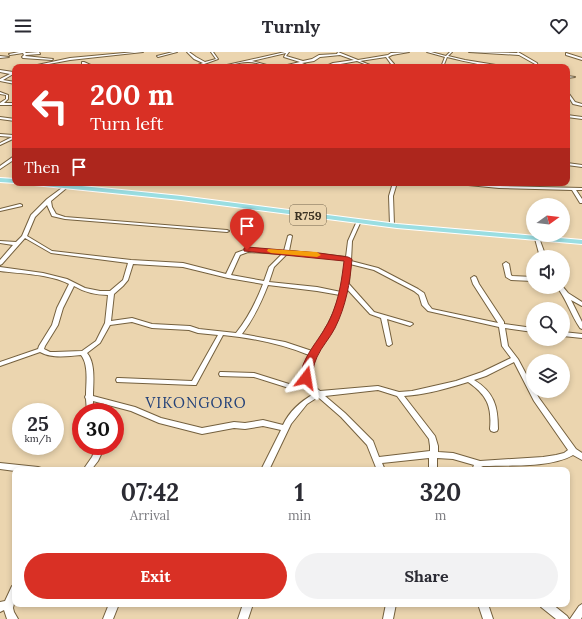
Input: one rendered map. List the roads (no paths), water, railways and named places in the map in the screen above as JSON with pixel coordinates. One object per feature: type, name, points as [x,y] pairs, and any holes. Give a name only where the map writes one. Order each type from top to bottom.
[{"type":"main road","points":[[0,180],[12,181]]},
{"type":"main road","name":"R759","points":[[67,186],[181,198],[392,226],[526,236]]},
{"type":"main road","name":"R759","points":[[570,241],[582,242]]},
{"type":"street","points":[[44,64],[70,59],[142,52]]},
{"type":"street","points":[[158,56],[176,52]]},
{"type":"street","points":[[188,52],[195,58],[205,63],[218,59],[212,52]]},
{"type":"street","points":[[231,64],[288,52]]},
{"type":"street","points":[[288,52],[285,56],[304,62]]},
{"type":"street","points":[[334,64],[408,52]]},
{"type":"street","points":[[428,52],[446,57],[489,64]]},
{"type":"street","points":[[443,64],[446,57],[451,52]]},
{"type":"street","points":[[470,52],[495,57],[519,53],[536,64]]},
{"type":"street","points":[[24,53],[23,57],[36,59],[70,59]]},
{"type":"street","points":[[0,57],[24,53],[39,53]]},
{"type":"street","points":[[295,64],[314,60],[318,56],[339,53],[367,64]]},
{"type":"street","points":[[567,54],[582,58]]},
{"type":"street","points":[[387,56],[393,64]]},
{"type":"street","points":[[495,57],[495,64]]},
{"type":"street","points":[[248,60],[262,64]]},
{"type":"street","points":[[0,71],[12,72]]},
{"type":"street","points":[[1,80],[12,73]]},
{"type":"street","points":[[1,80],[12,82]]},
{"type":"street","points":[[0,93],[7,95],[7,99]]},
{"type":"street","points":[[570,97],[574,103],[582,105]]},
{"type":"street","points":[[0,104],[7,99],[12,99]]},
{"type":"street","points":[[0,104],[12,104]]},
{"type":"street","points":[[570,116],[582,118]]},
{"type":"street","points":[[0,118],[12,120]]},
{"type":"street","points":[[0,135],[12,136]]},
{"type":"street","points":[[0,144],[12,138]]},
{"type":"street","points":[[0,168],[12,159]]},
{"type":"street","points":[[570,164],[582,166]]},
{"type":"street","points":[[0,263],[24,236],[33,216],[49,200],[67,186]]},
{"type":"street","points":[[392,226],[391,196],[393,186]]},
{"type":"street","points":[[522,186],[551,189],[582,188]]},
{"type":"street","points":[[573,189],[582,202]]},
{"type":"street","points":[[49,200],[50,207],[54,215],[65,218],[227,231]]},
{"type":"street","points":[[0,210],[20,205]]},
{"type":"street","points":[[306,383],[307,366],[330,328],[339,308],[346,284],[351,238],[359,221]]},
{"type":"street","points":[[24,236],[51,252],[131,262],[183,265],[228,276],[266,283],[317,289],[342,294]]},
{"type":"street","points":[[238,335],[248,322],[272,267],[286,252],[290,236]]},
{"type":"street","points":[[0,242],[17,244]]},
{"type":"street","points":[[228,276],[238,254],[242,251],[253,250],[286,252],[348,260],[376,269],[416,290],[422,294],[425,305],[430,310],[502,326],[526,329]]},
{"type":"street","points":[[0,269],[43,275],[65,280],[83,289],[100,293],[111,293],[123,284],[128,275],[127,268],[131,262]]},
{"type":"street","points":[[506,264],[508,276],[511,278],[526,279]]},
{"type":"street","points":[[474,278],[476,284],[502,326],[504,344],[515,358],[536,399],[573,451],[582,456]]},
{"type":"street","points":[[41,350],[55,325],[60,308],[72,284]]},
{"type":"street","points":[[346,284],[372,313],[410,324]]},
{"type":"street","points":[[41,350],[45,353],[53,354],[83,353],[98,342],[108,323],[111,293]]},
{"type":"street","points":[[566,295],[582,304]]},
{"type":"street","points":[[566,295],[582,327]]},
{"type":"street","points":[[384,317],[389,344]]},
{"type":"street","points":[[108,323],[131,320],[152,326],[190,328],[221,334],[262,338],[288,344],[313,354]]},
{"type":"street","points":[[119,380],[194,382],[221,334]]},
{"type":"street","points":[[570,335],[582,336]]},
{"type":"street","points":[[0,364],[41,350]]},
{"type":"street","points":[[83,353],[87,356],[89,364],[89,403]]},
{"type":"street","points":[[266,467],[285,428],[302,405],[318,394],[378,388],[400,394],[412,393],[441,387],[484,374],[515,358]]},
{"type":"street","points":[[222,374],[254,375],[289,386],[306,383]]},
{"type":"street","points":[[468,379],[484,390],[493,405],[495,417],[494,429]]},
{"type":"street","points":[[306,383],[343,415],[370,443],[380,467]]},
{"type":"street","points":[[400,394],[429,432],[434,446],[433,467]]},
{"type":"street","points":[[88,397],[132,409],[159,420],[202,431],[234,425],[245,426],[263,423],[285,428]]},
{"type":"street","points":[[378,460],[433,454],[463,457],[478,467],[532,461],[570,454],[573,451]]},
{"type":"street","points":[[89,467],[97,455]]},
{"type":"street","points":[[0,466],[12,467]]},
{"type":"street","points":[[12,593],[4,605],[8,614],[13,619]]},
{"type":"street","points":[[108,619],[113,607]]},
{"type":"street","points":[[243,619],[247,607]]},
{"type":"street","points":[[388,619],[390,607]]},
{"type":"street","points":[[484,607],[488,619]]},
{"type":"street","points":[[548,607],[564,619]]},
{"type":"street","points":[[575,619],[582,609]]},
{"type":"district","name":"VIKONGORO","points":[[196,402]]}]
